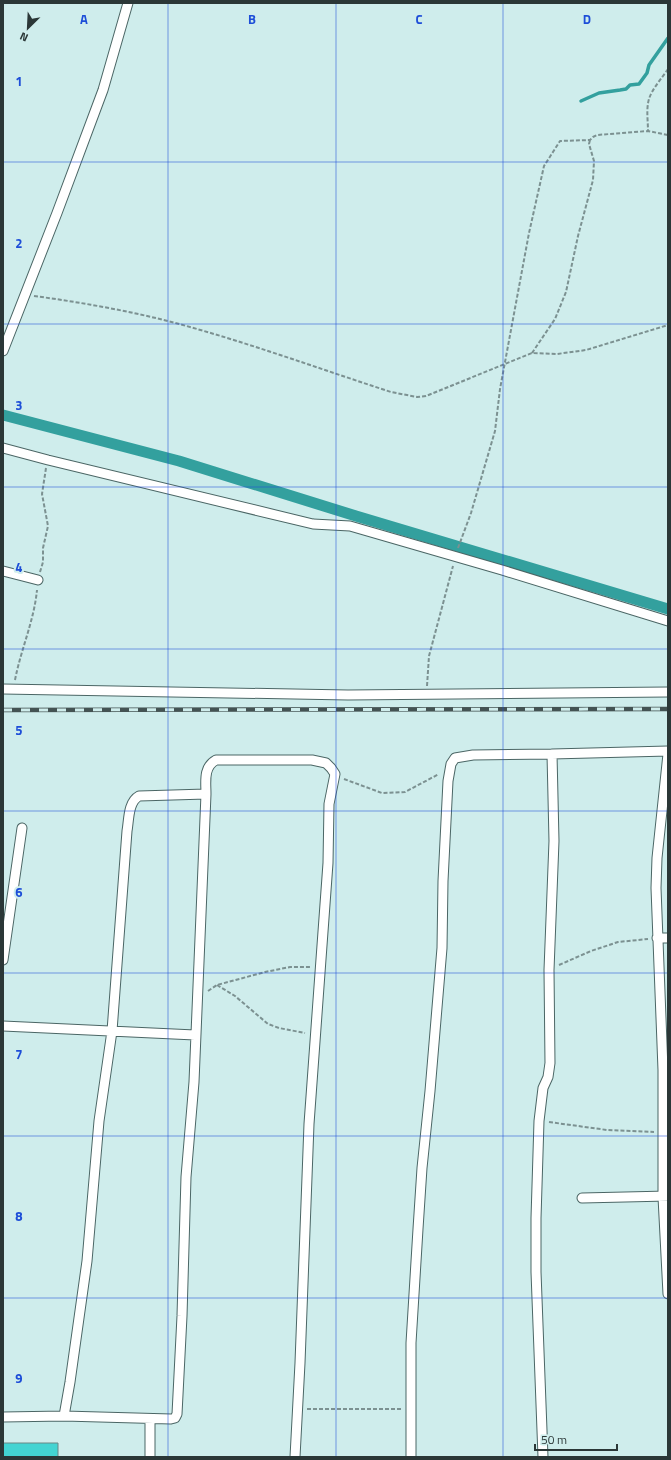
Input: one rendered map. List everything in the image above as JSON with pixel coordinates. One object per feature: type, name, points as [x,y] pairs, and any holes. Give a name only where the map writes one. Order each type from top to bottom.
[{"type":"street","points":[[3,351],[104,90],[128,3]]},
{"type":"street","points":[[3,448],[63,464],[313,524],[350,526],[668,621]]},
{"type":"street","points":[[3,571],[38,580]]},
{"type":"street","points":[[3,689],[426,695],[668,692]]},
{"type":"street","points":[[411,1457],[411,1343],[422,1168],[442,948],[446,819],[450,768],[455,758],[461,756],[668,751]]},
{"type":"street","points":[[542,1457],[536,1272],[536,1218],[539,1121],[541,1103],[550,1063],[549,970],[554,841],[552,754]]},
{"type":"street","points":[[668,754],[657,858],[657,938],[662,1029],[663,1132],[668,1294]]},
{"type":"street","points":[[3,1417],[64,1416],[171,1419],[175,1418],[177,1414],[186,1177],[194,1082],[195,1035],[198,998],[206,772],[211,763],[216,760],[312,760],[326,763],[332,768],[335,774],[328,804],[328,863],[308,1131],[301,1342],[295,1457]]},
{"type":"street","points":[[64,1416],[87,1262],[99,1122],[112,1031],[127,831],[130,812],[134,799],[140,796],[206,794]]},
{"type":"street","points":[[3,960],[22,828]]},
{"type":"street","points":[[657,938],[668,938]]},
{"type":"street","points":[[3,1026],[195,1035]]},
{"type":"street","points":[[582,1198],[665,1196]]},
{"type":"street","points":[[150,1419],[150,1457]]},
{"type":"path","points":[[648,131],[649,98],[668,69]]},
{"type":"path","points":[[426,695],[429,656],[456,557],[471,513],[495,431],[504,364],[529,233],[544,166],[560,141],[590,140],[597,135],[648,131],[668,134]]},
{"type":"path","points":[[532,353],[555,319],[566,292],[578,236],[593,180],[594,161],[589,144],[590,140]]},
{"type":"path","points":[[25,295],[101,307],[167,321],[240,342],[391,392],[417,397],[434,394],[475,375],[532,353],[556,354],[586,350],[668,325]]},
{"type":"path","points":[[335,774],[355,784],[382,793],[405,792],[450,768]]},
{"type":"path","points":[[549,970],[591,951],[618,942],[657,938]]},
{"type":"path","points":[[198,998],[217,985],[290,967],[320,967]]},
{"type":"path","points":[[217,985],[235,996],[268,1024],[279,1028],[305,1033],[316,1031]]},
{"type":"path","points":[[539,1121],[607,1130],[663,1132]]},
{"type":"path","points":[[298,1408],[410,1408]]},
{"type":"building","points":[[3,1443],[58,1443],[58,1457],[3,1457]]},
{"type":"waterway","points":[[581,101],[599,93],[626,89],[630,85],[639,84],[647,73],[649,65],[668,38]]},
{"type":"waterway","points":[[3,415],[179,461],[356,516],[668,609]]},
{"type":"railway","points":[[3,710],[668,709]]}]
